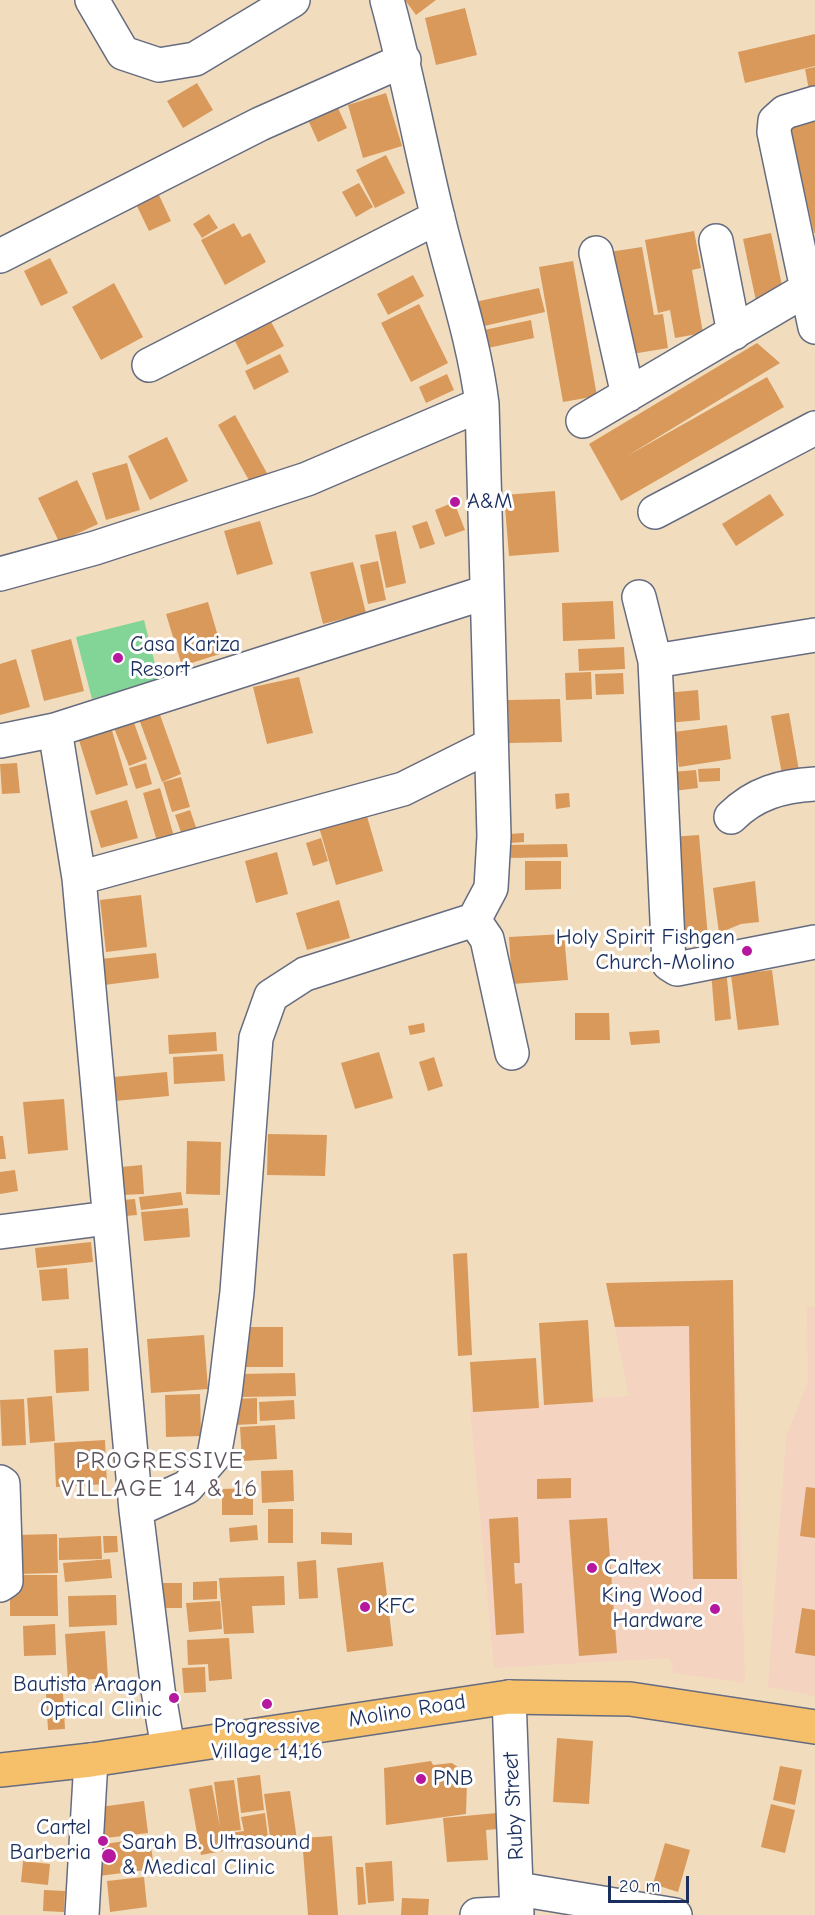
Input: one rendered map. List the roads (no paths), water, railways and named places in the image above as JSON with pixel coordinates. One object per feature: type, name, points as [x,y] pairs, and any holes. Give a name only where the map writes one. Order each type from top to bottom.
[{"type":"main road","name":"Molino Road","points":[[0,1770],[91,1760],[509,1697],[630,1699],[815,1727]]},
{"type":"street","points":[[92,0],[123,53],[159,65],[195,59],[293,0]]},
{"type":"street","points":[[136,1510],[187,1487],[214,1456],[225,1394],[237,1292],[256,1038],[271,996],[305,974],[474,920],[491,888],[494,836],[482,404],[477,364],[438,217],[404,60],[387,0]]},
{"type":"street","points":[[0,256],[261,124],[404,60]]},
{"type":"street","points":[[815,103],[784,112],[775,121],[774,132],[815,327]]},
{"type":"street","points":[[149,365],[438,217]]},
{"type":"street","points":[[716,241],[734,333]]},
{"type":"street","points":[[596,253],[628,395]]},
{"type":"street","points":[[583,421],[807,289]]},
{"type":"street","points":[[0,574],[95,548],[307,479],[482,404]]},
{"type":"street","points":[[655,512],[815,428]]},
{"type":"street","points":[[0,741],[55,730],[487,592]]},
{"type":"street","points":[[639,597],[655,661],[669,964],[676,969],[815,942]]},
{"type":"street","points":[[655,661],[815,635]]},
{"type":"street","points":[[55,730],[79,878],[136,1510],[158,1690],[168,1748]]},
{"type":"street","points":[[79,878],[403,789],[491,745]]},
{"type":"street","points":[[731,816],[753,799],[767,792],[815,784]]},
{"type":"street","points":[[474,920],[487,939],[512,1053]]},
{"type":"street","points":[[0,1232],[108,1218]]},
{"type":"street","points":[[0,1482],[3,1484],[6,1581],[0,1585]]},
{"type":"street","name":"Ruby Street","points":[[509,1697],[517,1906]]},
{"type":"street","points":[[82,1915],[91,1760]]},
{"type":"street","points":[[477,1915],[517,1906],[675,1915]]},
{"type":"place","name":"A&M","points":[[455,502]]},
{"type":"place","name":"Casa Kariza Resort","points":[[118,658]]},
{"type":"place","name":"Holy Spirit Fishgen Church-Molino","points":[[747,951]]},
{"type":"place","name":"Caltex","points":[[592,1568]]},
{"type":"place","name":"KFC","points":[[365,1607]]},
{"type":"place","name":"King Wood Hardware","points":[[715,1609]]},
{"type":"place","name":"Bautista Aragon Optical Clinic","points":[[174,1698]]},
{"type":"place","name":"Progressive Village 14,16","points":[[267,1704]]},
{"type":"place","name":"PNB","points":[[421,1779]]},
{"type":"place","name":"Cartel Barberia","points":[[103,1841]]},
{"type":"place","name":"Sarah B. Ultrasound & Medical Clinic","points":[[109,1856]]},
{"type":"district","name":"PROGRESSIVE VILLAGE 14 & 16","points":[[160,1475]]}]
